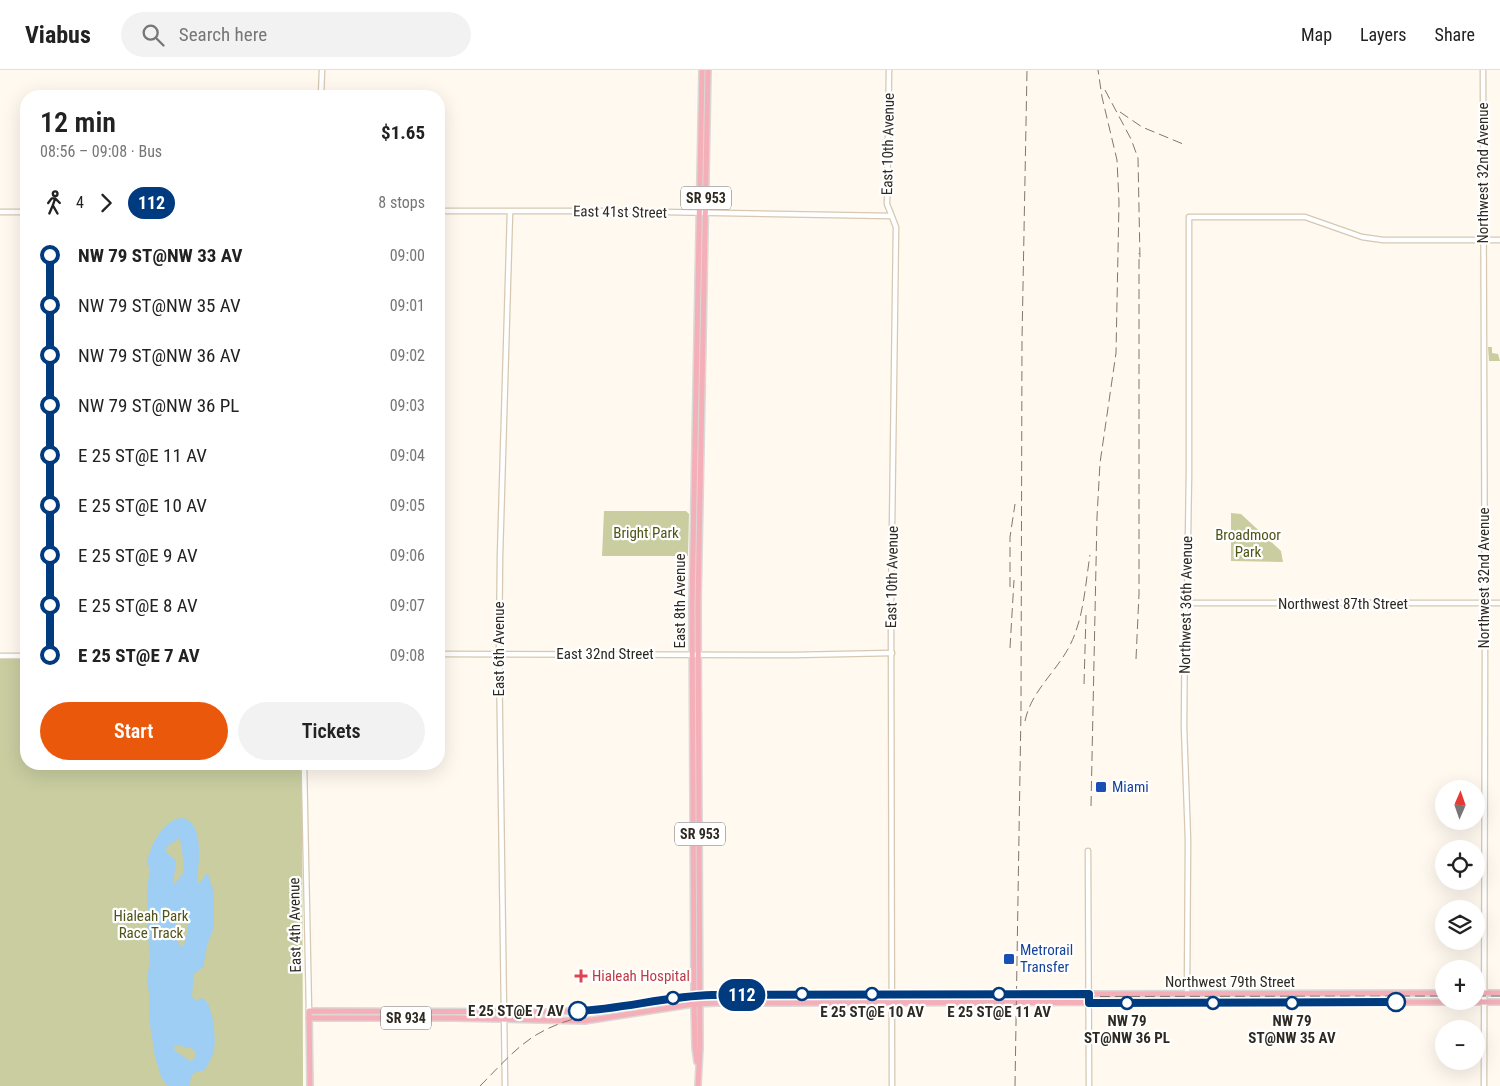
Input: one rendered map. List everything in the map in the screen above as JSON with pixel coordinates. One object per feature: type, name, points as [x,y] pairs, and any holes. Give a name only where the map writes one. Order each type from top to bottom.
[{"type":"main road","name":"East 8th Avenue","points":[[698,1072],[695,1048],[694,1004],[697,995],[702,70]]},
{"type":"main road","name":"East 8th Avenue","points":[[698,1086],[700,1003],[697,995],[692,654],[694,458],[708,70]]},
{"type":"main road","name":"Northwest 79th Street","points":[[952,994],[1435,993]]},
{"type":"main road","points":[[1485,993],[1500,993]]},
{"type":"main road","points":[[952,994],[952,1003]]},
{"type":"main road","name":"SR 934","points":[[309,1018],[503,1015],[599,1010],[697,995],[952,994]]},
{"type":"main road","name":"Northwest 79th Street","points":[[952,1003],[1435,1001]]},
{"type":"main road","name":"Northwest 79th Street","points":[[1485,1001],[1500,1002]]},
{"type":"main road","name":"SR 934","points":[[309,1011],[503,1015],[585,1021],[700,1003],[952,1003]]},
{"type":"main road","name":"East 4th Avenue","points":[[309,1011],[310,1086]]},
{"type":"street","points":[[321,90],[322,70]]},
{"type":"street","name":"East 10th Avenue","points":[[889,70],[887,204],[896,227],[892,653],[892,1086]]},
{"type":"street","name":"Northwest 32nd Avenue","points":[[1483,70],[1484,960]]},
{"type":"street","name":"East 41st Street","points":[[445,211],[606,211],[891,216]]},
{"type":"street","points":[[0,212],[20,212]]},
{"type":"street","name":"East 6th Avenue","points":[[504,1086],[499,653],[510,212]]},
{"type":"street","name":"Northwest 36th Avenue","points":[[1187,994],[1188,840],[1184,727],[1189,473],[1188,217],[1306,217],[1362,237],[1383,240],[1483,240]]},
{"type":"street","points":[[1483,240],[1500,240]]},
{"type":"street","name":"Northwest 87th Street","points":[[1186,603],[1500,603]]},
{"type":"street","name":"East 32nd Street","points":[[445,654],[794,655],[892,653]]},
{"type":"street","points":[[0,656],[20,656]]},
{"type":"street","name":"East 4th Avenue","points":[[304,770],[309,1011]]},
{"type":"street","points":[[1088,851],[1089,1086]]},
{"type":"street","name":"Northwest 32nd Avenue","points":[[1484,1010],[1484,1086]]},
{"type":"green space","points":[[1488,347],[1492,347],[1492,353],[1498,354],[1500,361],[1489,361]]},
{"type":"green space","name":"Bright Park","points":[[604,511],[686,511],[689,514],[688,556],[602,556]]},
{"type":"green space","name":"Broadmoor Park","points":[[1231,513],[1241,514],[1281,551],[1283,562],[1231,561]]},
{"type":"green space","name":"Hialeah Park Race Track","points":[[0,659],[20,659],[20,770],[302,770],[303,1086],[0,1086]]},
{"type":"water","points":[[180,818],[188,820],[193,826],[199,843],[198,883],[208,874],[214,893],[214,926],[207,946],[203,967],[194,974],[192,995],[195,1001],[202,998],[206,1001],[212,1014],[215,1038],[214,1050],[210,1062],[205,1069],[197,1071],[192,1075],[189,1086],[168,1086],[162,1079],[155,1057],[149,1018],[147,980],[150,960],[147,891],[150,868],[147,863],[154,842],[162,830],[174,820]],"holes":[[[179,838],[184,872],[173,886],[176,861],[165,851],[169,845]],[[185,919],[188,928],[184,945],[180,947],[176,937],[176,923]],[[175,1045],[191,1048],[196,1052],[195,1058],[190,1061],[174,1050]]]},
{"type":"railway","points":[[1015,1086],[1021,709],[1022,340],[1027,70]]},
{"type":"railway","points":[[1091,806],[1097,517],[1100,463],[1116,353],[1119,202],[1117,160],[1102,97],[1098,70]]},
{"type":"railway","points":[[1105,90],[1131,139],[1138,158],[1140,259]]},
{"type":"railway","points":[[1120,112],[1142,127],[1183,144]]},
{"type":"railway","points":[[1136,659],[1139,594],[1139,253]]},
{"type":"railway","points":[[1010,587],[1010,537],[1015,504]]},
{"type":"railway","points":[[1025,721],[1032,701],[1068,649],[1073,638],[1081,615],[1090,555]]},
{"type":"railway","points":[[1010,648],[1014,580]]},
{"type":"railway","points":[[1084,684],[1086,615]]},
{"type":"railway","points":[[480,1086],[521,1046],[536,1035],[559,1024],[606,1012],[695,999],[733,997],[1435,996]]},
{"type":"railway","points":[[1485,996],[1500,996]]},
{"type":"bus line","name":"112","points":[[578,1011],[599,1010],[687,996],[712,995],[1089,994],[1089,1003],[1396,1002]]},
{"type":"place","name":"Miami","points":[[1101,787]]},
{"type":"place","name":"Metrorail Transfer","points":[[1009,959]]},
{"type":"place","name":"Hialeah Hospital","points":[[581,976]]},
{"type":"place","name":"E 25 ST@E 10 AV","points":[[872,994]]},
{"type":"place","name":"E 25 ST@E 11 AV","points":[[999,994]]},
{"type":"place","name":"NW 79 ST@NW 36 PL","points":[[1127,1003]]},
{"type":"place","name":"NW 79 ST@NW 35 AV","points":[[1292,1003]]},
{"type":"place","name":"E 25 ST@E 7 AV","points":[[578,1011]]}]
